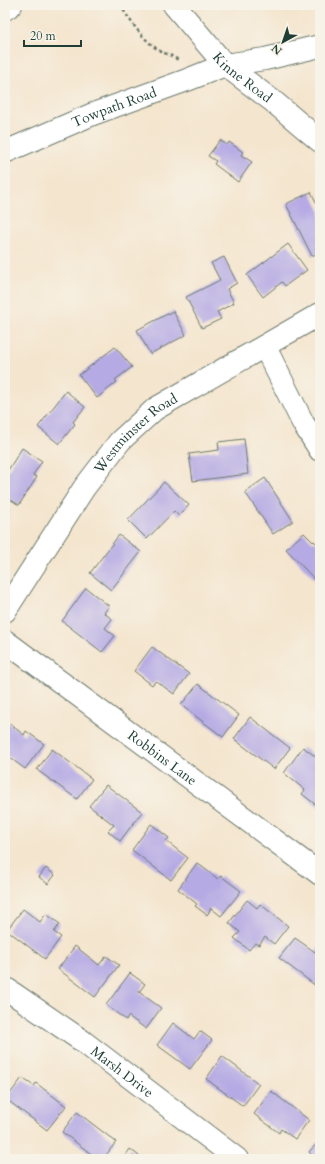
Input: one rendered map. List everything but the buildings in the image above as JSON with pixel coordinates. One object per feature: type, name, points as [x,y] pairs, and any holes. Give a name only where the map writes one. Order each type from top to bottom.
[{"type":"main road","points":[[5,9],[11,5]]},
{"type":"main road","name":"Kinne Road","points":[[174,5],[225,65],[274,102],[320,141]]},
{"type":"main road","name":"Towpath Road","points":[[5,152],[93,114],[225,65],[265,59],[320,46]]},
{"type":"main road","name":"Westminster Road","points":[[5,610],[84,488],[120,441],[155,409],[320,314]]},
{"type":"main road","points":[[265,347],[303,423],[320,450]]},
{"type":"main road","name":"Robbins Lane","points":[[5,641],[320,874]]},
{"type":"main road","name":"Marsh Drive","points":[[5,988],[80,1040],[237,1159]]},
{"type":"path","points":[[120,5],[139,34],[158,50],[176,58],[196,77]]}]
